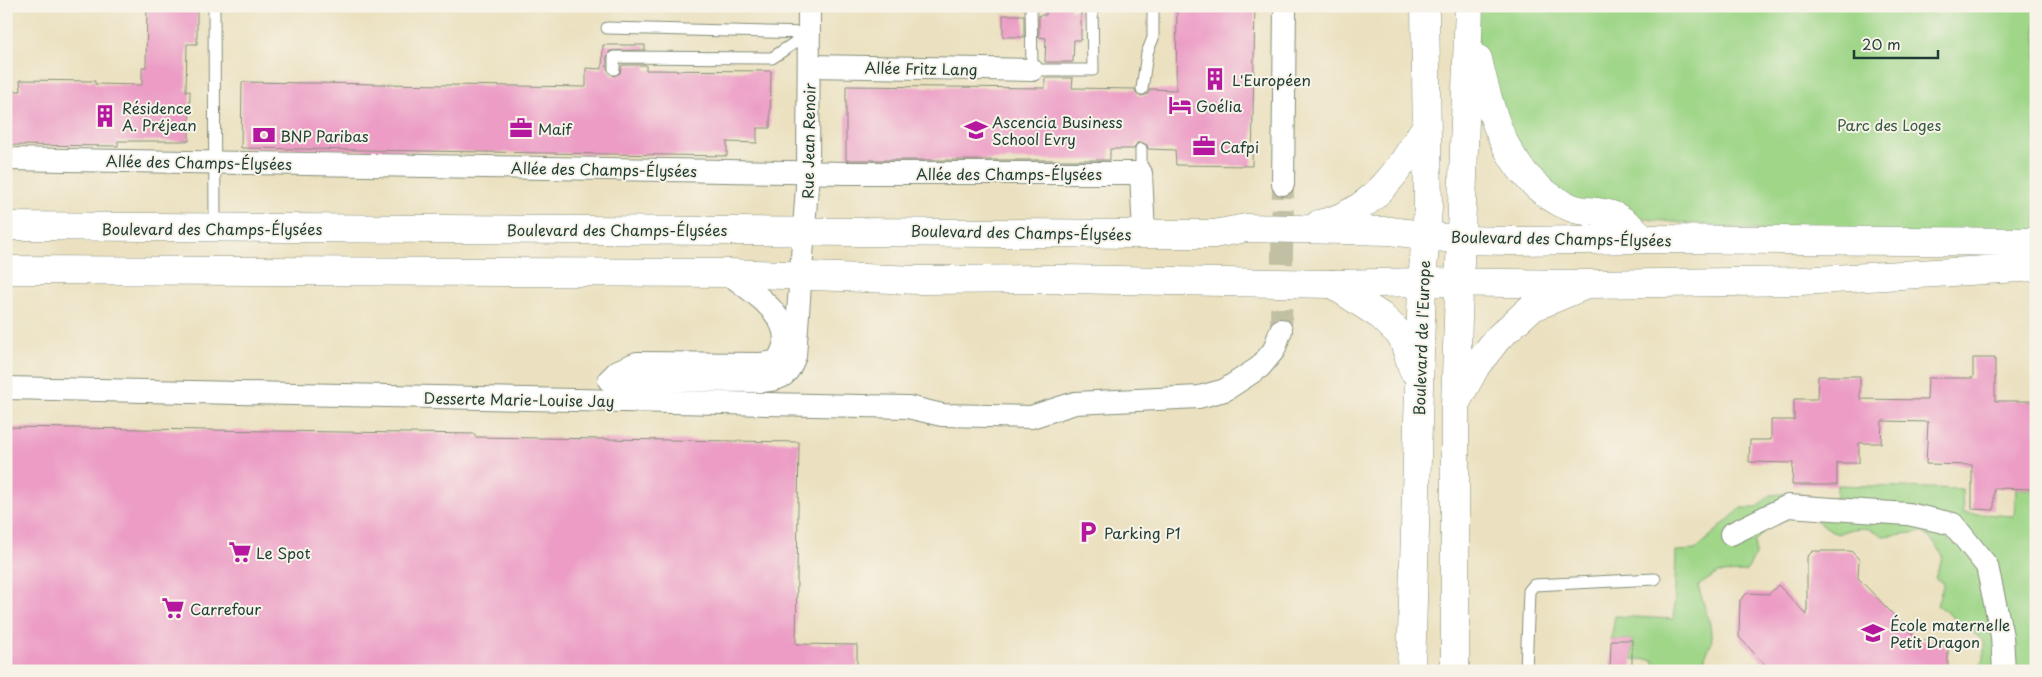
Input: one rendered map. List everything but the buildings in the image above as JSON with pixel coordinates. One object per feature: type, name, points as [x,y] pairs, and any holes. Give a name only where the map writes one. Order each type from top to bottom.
[{"type":"main road","name":"Boulevard de l'Europe","points":[[1411,671],[1422,282],[1428,208],[1425,6]]},
{"type":"main road","points":[[1469,13],[1487,101],[1506,150],[1538,188],[1573,208],[1614,216],[1645,239]]},
{"type":"main road","points":[[1455,671],[1455,405],[1461,282],[1469,13]]},
{"type":"main road","points":[[1296,229],[1332,221],[1349,214],[1381,191],[1398,172],[1426,126]]},
{"type":"main road","name":"Boulevard des Champs-Élysées","points":[[6,226],[146,229],[215,227],[1144,234],[1214,234],[1246,228],[1390,231],[1462,240],[1645,239],[2036,242]]},
{"type":"main road","points":[[6,270],[728,273],[919,280],[1063,279],[1332,284],[1461,282],[1588,284],[1800,281],[2036,267]]},
{"type":"main road","points":[[1332,284],[1382,316],[1402,336],[1419,386]]},
{"type":"main road","points":[[1455,405],[1476,366],[1497,339],[1510,327],[1531,308],[1588,284]]},
{"type":"street","name":"Rue Jean Renoir","points":[[609,380],[763,382],[787,375],[795,356],[806,230],[809,6]]},
{"type":"street","points":[[1283,184],[1285,6]]},
{"type":"street","name":"Allée Fritz Lang","points":[[809,66],[1032,70]]},
{"type":"street","name":"Allée des Champs-Élysées","points":[[6,159],[808,172],[1141,173]]},
{"type":"street","points":[[1141,173],[1144,234]]},
{"type":"street","points":[[580,401],[609,380],[618,370],[637,363],[760,364],[776,362],[784,352],[784,326],[771,309],[728,273]]},
{"type":"street","name":"Desserte Marie-Louise Jay","points":[[6,388],[908,407],[942,415],[1031,417],[1075,403],[1199,397],[1225,390],[1260,367],[1274,350],[1281,330]]},
{"type":"street","points":[[1731,534],[1788,506],[1908,514],[1953,524],[1987,566],[2002,636],[2004,671]]},
{"type":"lane","points":[[214,6],[215,227]]},
{"type":"lane","points":[[1031,6],[1032,70],[1093,70],[1092,6]]},
{"type":"lane","points":[[1142,89],[1146,53],[1153,38],[1153,6]]},
{"type":"lane","points":[[607,28],[809,33]]},
{"type":"lane","points":[[614,69],[614,57],[772,58],[809,33]]},
{"type":"lane","points":[[1141,149],[1141,173]]},
{"type":"lane","points":[[1526,671],[1529,591],[1534,585],[1654,579]]},
{"type":"green space","name":"Parc des Loges","points":[[1469,6],[2036,6],[2036,242],[1871,242],[1615,216],[1573,208],[1507,150]]},
{"type":"green space","points":[[1837,485],[1962,489],[1963,513],[2014,516],[2016,488],[2036,490],[2036,671],[1970,671],[1984,660],[1984,641],[1937,605],[1944,583],[1935,578],[1943,556],[1936,544],[1922,532],[1883,536],[1872,530],[1861,528],[1837,534],[1797,509],[1782,513],[1755,541],[1755,556],[1746,572],[1718,573],[1698,586],[1710,624],[1712,642],[1705,656],[1707,671],[1654,671],[1654,660],[1632,659],[1632,640],[1611,640],[1615,616],[1674,619],[1676,551],[1695,550],[1741,508],[1756,508],[1770,495],[1793,493],[1815,498],[1837,498]]},
{"type":"tunnel","points":[[1281,330],[1283,184]]},
{"type":"place","name":"L'Européen","points":[[1215,79]]},
{"type":"place","name":"Goélia","points":[[1180,105]]},
{"type":"place","name":"Résidence A. Préjean","points":[[105,116]]},
{"type":"place","name":"Maif","points":[[521,128]]},
{"type":"place","name":"Ascencia Business School Evry","points":[[976,130]]},
{"type":"place","name":"BNP Paribas","points":[[264,135]]},
{"type":"place","name":"Cafpi","points":[[1204,146]]},
{"type":"place","name":"Parking P1","points":[[1088,532]]},
{"type":"place","name":"Le Spot","points":[[240,552]]},
{"type":"place","name":"Carrefour","points":[[173,608]]},
{"type":"place","name":"École maternelle Petit Dragon","points":[[1873,633]]}]
